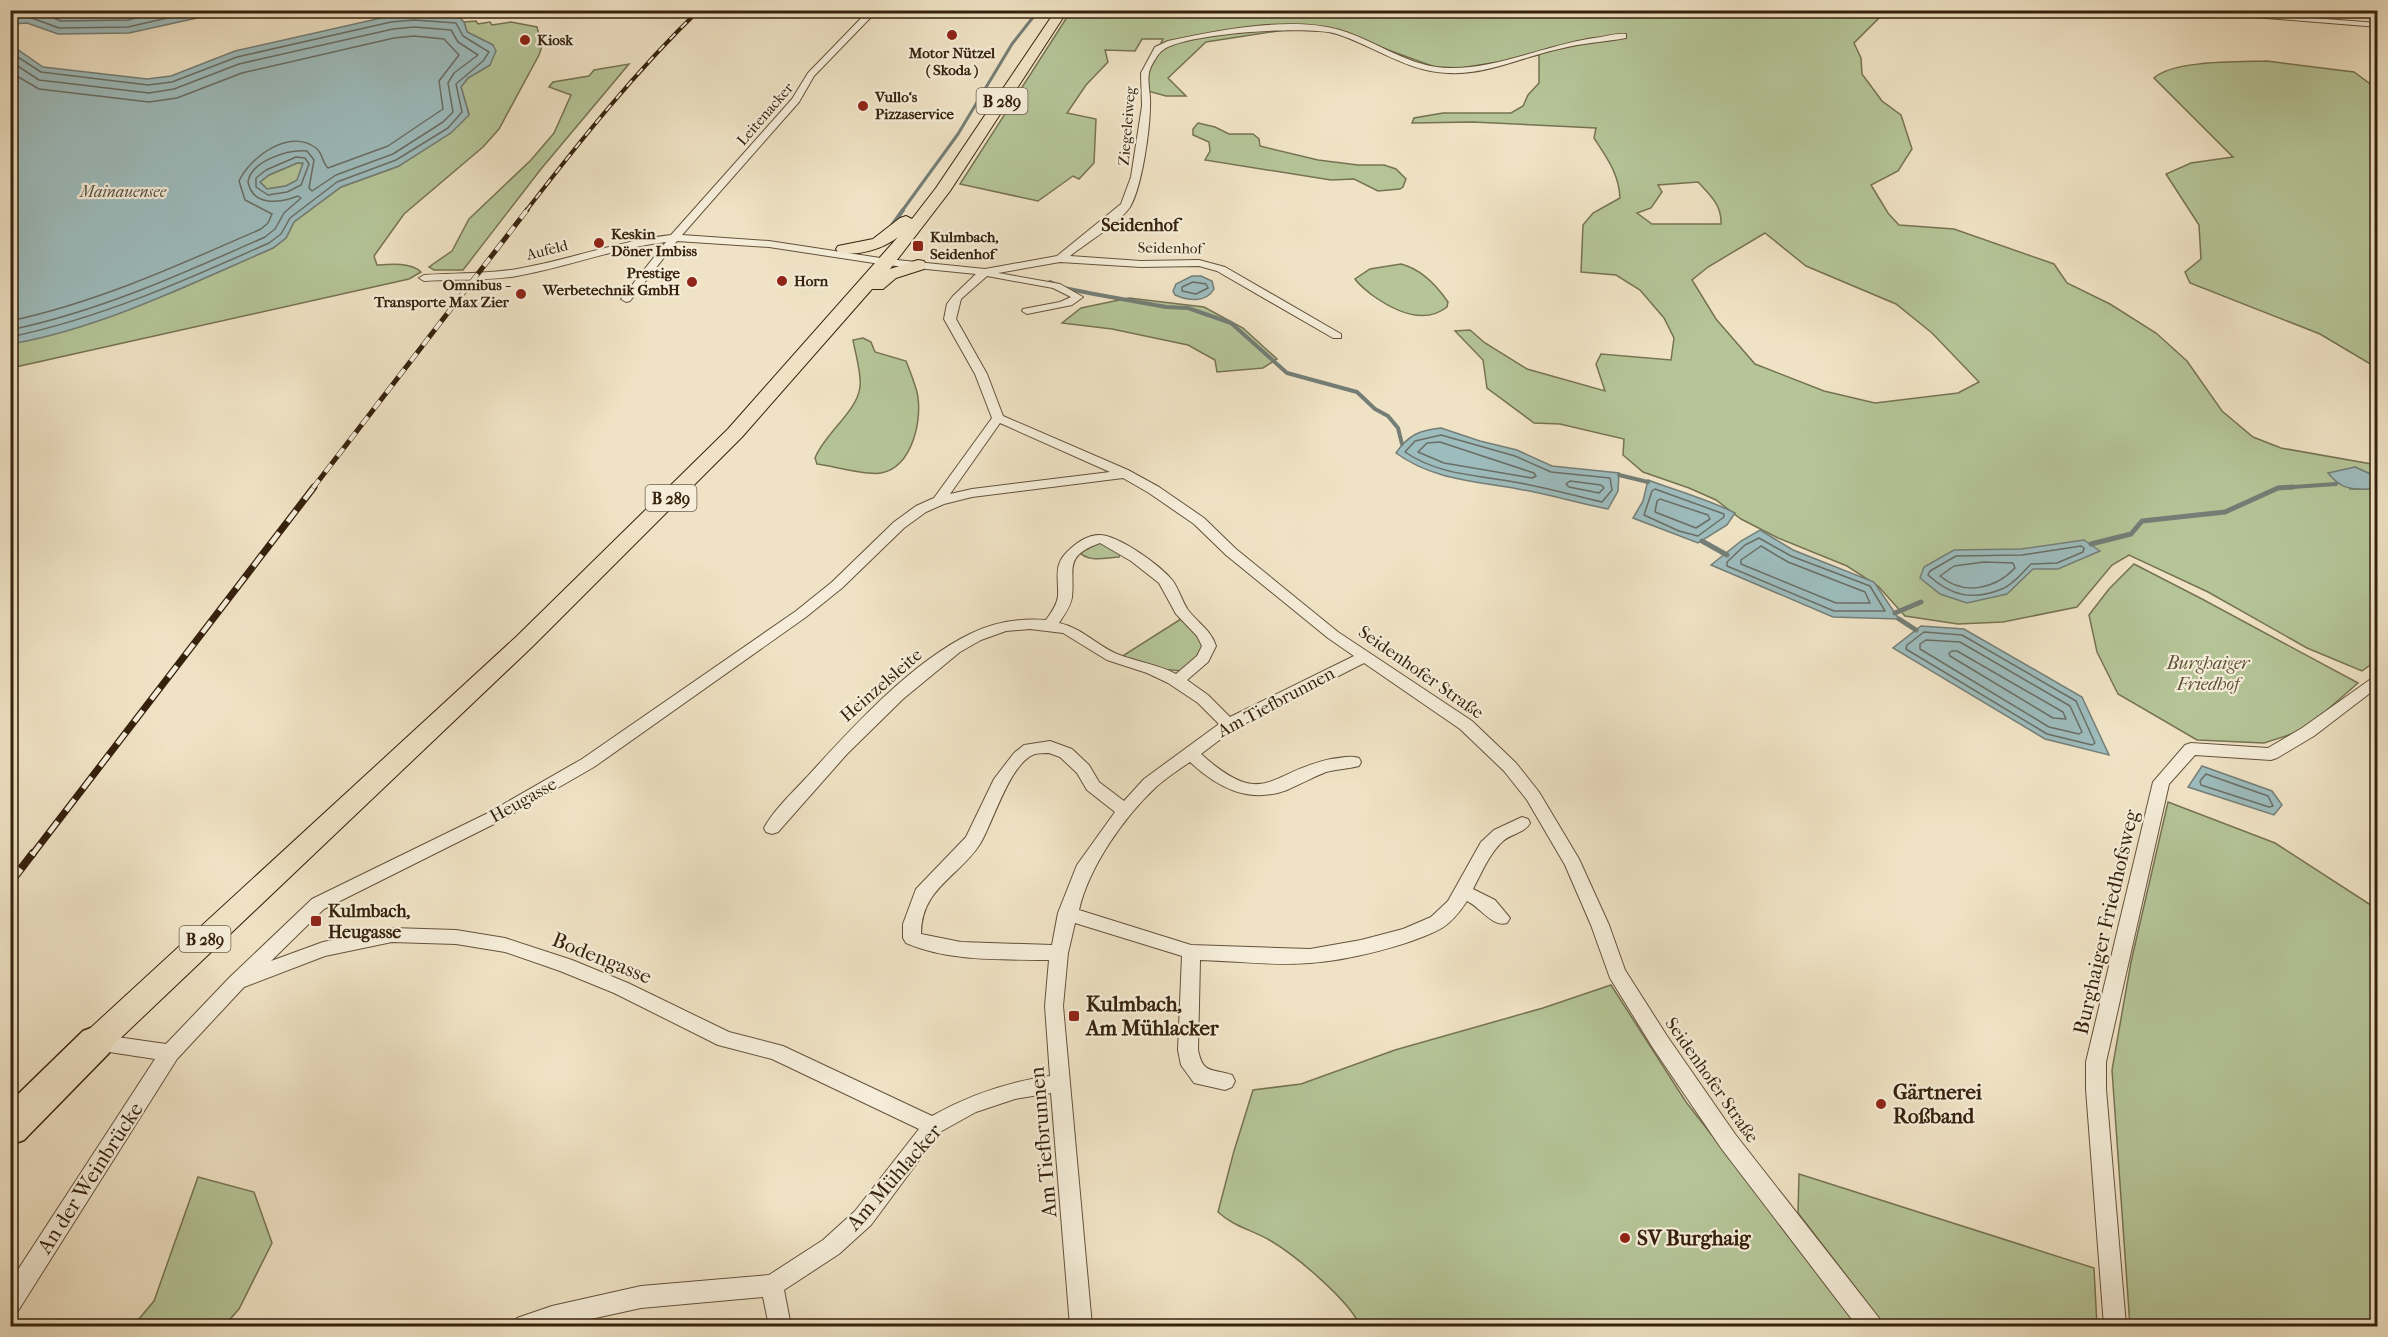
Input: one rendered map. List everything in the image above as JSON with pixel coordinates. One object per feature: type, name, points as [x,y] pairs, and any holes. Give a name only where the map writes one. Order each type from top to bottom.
[{"type":"highway","name":"B 289","points":[[10,1128],[96,1042]]},
{"type":"main road","name":"B 289","points":[[96,1042],[525,640],[735,433],[890,259],[942,190],[1062,10]]},
{"type":"main road","points":[[837,251],[886,240],[921,206],[942,190]]},
{"type":"main road","points":[[837,251],[857,267],[864,290],[875,288],[890,274],[918,265]]},
{"type":"street","name":"Leitenacker","points":[[675,238],[796,100],[811,75],[870,13],[876,10]]},
{"type":"street","points":[[2170,10],[2378,25]]},
{"type":"street","name":"Ziegeleiweg","points":[[1060,259],[1126,205],[1136,177],[1146,106],[1145,73],[1158,49],[1171,43],[1287,27],[1311,28],[1335,31],[1421,65],[1449,71],[1508,63],[1556,47],[1623,36]]},
{"type":"street","name":"Aufeld","points":[[424,278],[514,273],[554,265],[607,248],[675,238],[798,247],[890,259]]},
{"type":"street","points":[[626,299],[675,238]]},
{"type":"street","name":"Seidenhof","points":[[985,272],[1060,259],[1084,258],[1126,264],[1213,265],[1337,336]]},
{"type":"street","name":"Seidenhof","points":[[890,259],[918,265],[944,267]]},
{"type":"street","name":"Seidenhof","points":[[890,259],[985,272],[1010,280],[1047,283],[1078,297],[1069,304],[1045,306],[1027,311]]},
{"type":"street","points":[[985,272],[960,294],[949,311],[950,319],[981,374],[998,418],[1125,474]]},
{"type":"street","points":[[939,501],[998,418]]},
{"type":"street","points":[[939,501],[972,493],[1125,474]]},
{"type":"street","name":"Seidenhofer Straße","points":[[1125,474],[1154,490],[1199,521],[1231,552],[1333,635],[1466,725],[1510,767],[1533,795],[1573,864],[1600,925],[1617,973],[1654,1032],[1728,1141],[1871,1326]]},
{"type":"street","name":"Heugasse","points":[[170,1053],[237,982],[318,904],[346,888],[494,817],[588,763],[801,614],[837,585],[899,525],[921,509],[939,501]]},
{"type":"street","points":[[1049,626],[1063,604],[1065,593],[1062,579],[1069,558],[1095,540],[1105,540],[1154,570],[1168,584],[1183,613],[1207,637],[1209,646],[1203,659],[1177,681]]},
{"type":"street","name":"Heinzelsleite","points":[[772,828],[844,745],[880,709],[938,661],[978,636],[998,628],[1032,624],[1065,628],[1110,656],[1151,668],[1177,681],[1203,698],[1228,725]]},
{"type":"street","name":"Am Tiefbrunnen","points":[[1081,1326],[1054,1006],[1059,953],[1074,892],[1086,865],[1125,811],[1150,783],[1228,725],[1366,656]]},
{"type":"street","name":"Burghaiger Friedhofsweg","points":[[2115,1326],[2096,1089],[2096,1062],[2161,782],[2191,749],[2271,754],[2308,732],[2378,679]]},
{"type":"street","points":[[1059,953],[922,945],[912,938],[912,924],[922,894],[973,841],[1000,783],[1030,748],[1050,747],[1066,753],[1083,769],[1093,786],[1125,811]]},
{"type":"street","points":[[1189,752],[1232,785],[1251,790],[1269,789],[1324,767],[1353,762]]},
{"type":"street","points":[[1067,913],[1191,952],[1310,956],[1361,947],[1406,935],[1437,922],[1454,906],[1487,847],[1500,834],[1522,823]]},
{"type":"street","points":[[1463,892],[1491,906],[1501,918]]},
{"type":"street","name":"Bodengasse","points":[[237,982],[323,949],[392,935],[456,937],[505,945],[566,965],[621,988],[725,1039],[776,1052],[933,1126]]},
{"type":"street","points":[[1191,952],[1188,1025],[1191,1065],[1201,1077],[1225,1081]]},
{"type":"street","points":[[96,1042],[170,1053]]},
{"type":"street","name":"An der Weinbrücke","points":[[10,1303],[170,1053]]},
{"type":"street","name":"Am Mühlacker","points":[[525,1326],[552,1317],[641,1297],[772,1285],[831,1247],[863,1218],[933,1126],[981,1101],[1015,1090],[1061,1083]]},
{"type":"street","points":[[772,1285],[780,1326]]},
{"type":"green space","points":[[1071,11],[1886,11],[1854,43],[1861,58],[1862,74],[1882,101],[1901,115],[1912,149],[1898,171],[1871,185],[1888,213],[1899,225],[1954,229],[2054,264],[2067,283],[2110,304],[2156,333],[2187,361],[2222,411],[2253,437],[2281,448],[2377,465],[2377,477],[2355,467],[2350,489],[2377,489],[2377,660],[2362,671],[2307,648],[2208,592],[2129,555],[2112,565],[2077,607],[2003,622],[1958,624],[1905,616],[1878,586],[1847,566],[1778,538],[1741,519],[1716,500],[1643,472],[1623,455],[1624,439],[1560,424],[1534,423],[1487,388],[1483,360],[1455,331],[1470,330],[1485,343],[1527,369],[1605,391],[1596,364],[1601,354],[1671,360],[1674,338],[1664,318],[1640,290],[1616,275],[1581,272],[1583,225],[1593,213],[1620,198],[1615,174],[1594,138],[1596,128],[1472,122],[1412,123],[1414,118],[1443,113],[1511,113],[1523,106],[1528,95],[1539,83],[1539,55],[1462,68],[1435,67],[1355,38],[1328,31],[1297,28],[1206,42],[1168,78],[1186,96],[1166,96],[1144,90],[1145,73],[1163,39],[1142,39],[1135,51],[1105,50],[1108,62],[1086,85],[1067,113],[1096,119],[1094,163],[1079,179],[1073,176],[1038,201],[960,184]],"holes":[[[1698,182],[1711,196],[1720,211],[1721,224],[1652,224],[1637,213],[1651,208],[1662,192],[1658,185]],[[1765,233],[1806,266],[1896,304],[1932,333],[1979,382],[1958,393],[1875,403],[1824,391],[1755,364],[1716,319],[1692,280],[1708,267]]]},
{"type":"green space","points":[[476,21],[478,24],[490,22],[492,25],[511,22],[537,27],[542,46],[499,129],[483,147],[404,214],[374,256],[377,265],[406,265],[421,272],[409,279],[11,368],[11,343],[173,292],[273,248],[286,238],[294,222],[341,187],[399,166],[469,114],[461,87],[468,78],[490,65],[493,45],[467,32],[464,22]]},
{"type":"green space","points":[[2267,61],[2354,72],[2377,89],[2377,368],[2320,334],[2190,283],[2185,272],[2201,259],[2199,225],[2166,174],[2191,163],[2233,157],[2154,78],[2163,72],[2191,65]]},
{"type":"green space","points":[[629,64],[541,169],[463,270],[434,270],[429,267],[452,251],[469,219],[531,160],[554,133],[571,95],[549,87],[553,82],[589,76],[594,70]]},
{"type":"green space","points":[[1198,123],[1215,127],[1229,134],[1253,134],[1259,139],[1260,146],[1318,160],[1358,165],[1384,165],[1396,169],[1406,179],[1400,189],[1378,191],[1354,179],[1331,180],[1205,160],[1210,151],[1209,142],[1193,135],[1193,129]]},
{"type":"green space","points":[[297,163],[303,163],[298,180],[286,186],[267,189],[260,182],[269,175]]},
{"type":"green space","points":[[1401,264],[1428,279],[1448,302],[1447,307],[1438,313],[1428,315],[1408,314],[1380,301],[1355,279],[1370,269]]},
{"type":"green space","points":[[1129,298],[1204,307],[1243,328],[1277,359],[1263,368],[1217,372],[1215,360],[1188,345],[1112,329],[1062,323],[1081,308]]},
{"type":"green space","points":[[863,338],[871,342],[875,352],[906,361],[916,388],[918,403],[917,427],[908,452],[892,469],[875,474],[817,464],[815,458],[825,440],[847,414],[858,396],[860,377],[853,340]]},
{"type":"green space","points":[[1095,540],[1122,550],[1119,557],[1092,558],[1078,551]]},
{"type":"green space","name":"Burghaiger Friedhof","points":[[2134,564],[2358,683],[2304,730],[2264,743],[2197,740],[2118,694],[2097,652],[2089,615],[2109,589]]},
{"type":"green space","points":[[1184,617],[1195,628],[1205,649],[1183,671],[1159,669],[1121,657]]},
{"type":"green space","points":[[2168,802],[2275,843],[2377,909],[2377,1326],[2130,1326],[2112,1070],[2131,962]]},
{"type":"green space","points":[[1611,985],[1686,1102],[1861,1326],[1360,1326],[1345,1304],[1307,1267],[1271,1241],[1230,1221],[1218,1212],[1253,1090],[1301,1084],[1395,1050],[1543,1008]]},
{"type":"green space","points":[[1799,1174],[2094,1268],[2097,1326],[1885,1326],[1798,1213]]},
{"type":"green space","points":[[198,1177],[254,1192],[272,1243],[239,1309],[224,1326],[133,1326],[154,1301]]},
{"type":"water","points":[[10,11],[229,11],[129,33],[58,34],[27,23],[11,24]]},
{"type":"water","name":"Mainauensee","points":[[414,14],[459,17],[464,22],[467,32],[493,45],[496,51],[490,65],[468,78],[461,87],[469,115],[451,133],[399,166],[341,187],[294,222],[286,238],[273,248],[144,304],[45,337],[11,344],[11,45],[43,67],[147,79],[171,76],[235,51],[390,16]],"holes":[[[297,163],[303,163],[297,180],[286,186],[267,189],[260,182],[269,175]]]},
{"type":"water","points":[[1192,276],[1201,276],[1212,281],[1214,289],[1211,294],[1197,300],[1175,295],[1173,291],[1176,284]]},
{"type":"water","points":[[1441,428],[1517,450],[1552,466],[1619,473],[1618,491],[1608,509],[1529,491],[1454,478],[1424,469],[1396,453],[1415,434]]},
{"type":"water","points":[[2355,467],[2377,477],[2377,489],[2350,488],[2339,484],[2328,473]]},
{"type":"water","points":[[1648,480],[1735,513],[1727,525],[1698,543],[1633,518],[1643,501]]},
{"type":"water","points":[[1760,530],[1793,550],[1874,582],[1899,619],[1833,617],[1711,565],[1741,541]]},
{"type":"water","points":[[2084,540],[2100,551],[2058,569],[2033,569],[2007,594],[1967,603],[1940,594],[1920,578],[1924,567],[1954,550],[2021,549]]},
{"type":"water","points":[[1921,626],[1964,629],[2082,697],[2109,755],[2045,739],[1893,648]]},
{"type":"water","points":[[2202,766],[2272,791],[2282,805],[2274,815],[2188,787]]},
{"type":"waterway","points":[[902,211],[958,134],[1012,44],[1034,16],[1032,14]]},
{"type":"waterway","points":[[890,228],[903,210]]},
{"type":"waterway","points":[[1050,282],[1064,288],[1094,294],[1166,307],[1188,308],[1231,323],[1287,373],[1357,392],[1375,409],[1388,416],[1398,428],[1402,444]]},
{"type":"waterway","points":[[1619,475],[1648,482]]},
{"type":"waterway","points":[[2277,488],[2336,484]]},
{"type":"waterway","points":[[2091,544],[2131,534],[2142,521],[2225,512],[2278,488],[2293,487]]},
{"type":"waterway","points":[[1702,541],[1727,555]]},
{"type":"waterway","points":[[1895,613],[1921,602]]},
{"type":"waterway","points":[[1899,619],[1916,630]]},
{"type":"railway","points":[[526,211],[609,107],[699,10]]},
{"type":"railway","points":[[313,488],[527,210]]},
{"type":"railway","points":[[32,855],[314,487]]},
{"type":"railway","points":[[10,883],[33,853]]},
{"type":"place","name":"Motor Nützel ( Skoda )","points":[[952,35]]},
{"type":"place","name":"Kiosk","points":[[525,40]]},
{"type":"place","name":"Vullo‘s Pizzaservice","points":[[863,106]]},
{"type":"place","name":"Keskin Döner Imbiss","points":[[599,243]]},
{"type":"place","name":"Kulmbach, Seidenhof","points":[[918,246]]},
{"type":"place","name":"Horn","points":[[782,281]]},
{"type":"place","name":"Prestige Werbetechnik GmbH","points":[[692,282]]},
{"type":"place","name":"Omnibus - Transporte Max Zier","points":[[521,294]]},
{"type":"place","name":"Kulmbach, Heugasse","points":[[316,921]]},
{"type":"place","name":"Kulmbach, Am Mühlacker","points":[[1074,1016]]},
{"type":"place","name":"Gärtnerei Roßband","points":[[1881,1104]]},
{"type":"place","name":"SV Burghaig","points":[[1625,1238]]},
{"type":"district","name":"Seidenhof","points":[[1140,225]]}]
